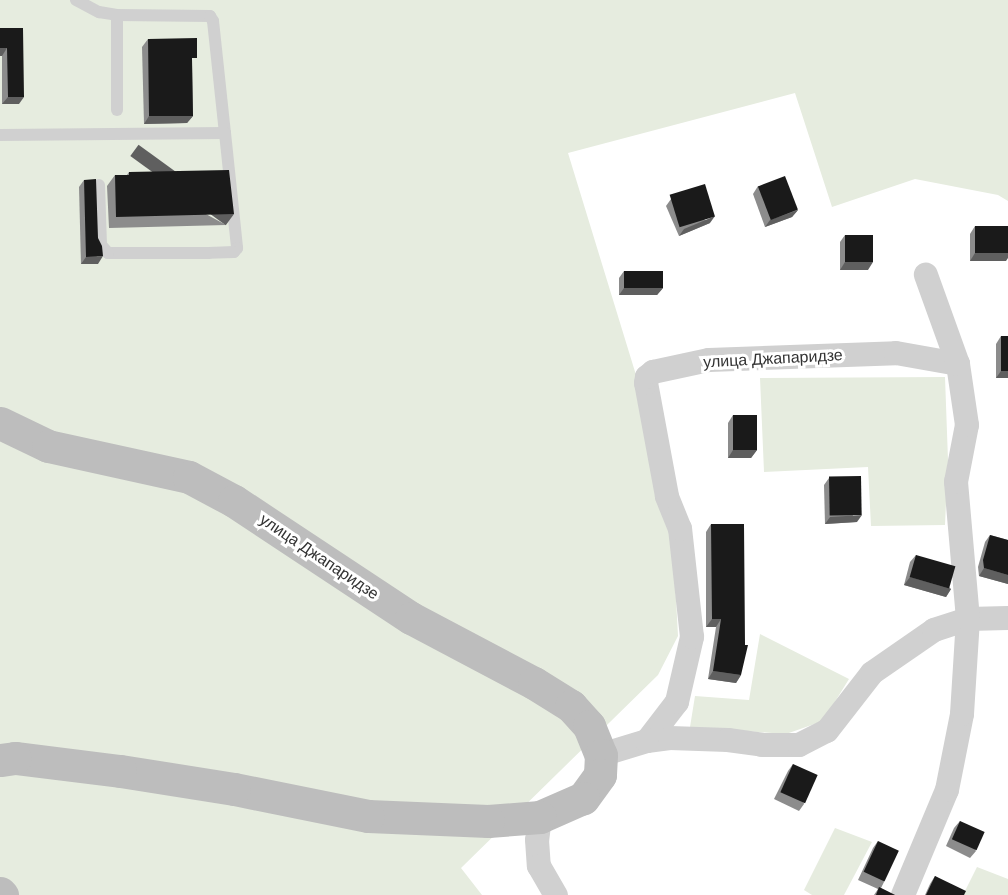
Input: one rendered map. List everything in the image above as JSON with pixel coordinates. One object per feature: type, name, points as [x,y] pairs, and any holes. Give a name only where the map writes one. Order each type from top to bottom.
[{"type":"street","points":[[903,895],[947,790],[962,714],[968,619],[956,482],[967,425],[958,364],[926,274]]},
{"type":"street","name":"улица Джапаридзе","points":[[647,741],[676,702],[693,637],[680,529],[667,496],[646,383],[647,377],[653,372],[709,360],[896,353],[958,364]]},
{"type":"street","name":"улица Джапаридзе","points":[[0,423],[48,447],[189,477],[234,501],[411,618],[534,683],[571,706],[589,726],[601,755]]},
{"type":"street","points":[[0,760],[15,758],[120,771],[234,789],[368,816],[488,821],[540,817],[583,798],[600,775],[601,755],[647,741],[670,738],[728,740],[762,745],[799,745],[827,731],[872,674],[934,630],[968,619],[1008,618]]},
{"type":"street","points":[[540,817],[537,840],[539,866],[556,895]]},
{"type":"lane","points":[[76,0],[99,12],[117,15],[210,16],[213,21],[237,243],[234,252],[108,253],[101,245],[99,185]]},
{"type":"lane","points":[[117,15],[117,110]]},
{"type":"lane","points":[[0,135],[225,133]]},
{"type":"shaded area","points":[[0,0],[1008,0],[1008,201],[998,195],[915,179],[832,207],[795,93],[568,153],[670,486],[678,636],[658,675],[461,868],[482,895],[0,895]]},
{"type":"shaded area","points":[[945,377],[948,460],[945,525],[871,526],[868,467],[764,472],[760,378]]},
{"type":"shaded area","points":[[760,634],[849,679],[823,721],[786,734],[690,727],[695,696],[749,700]]},
{"type":"shaded area","points":[[835,828],[872,842],[844,895],[812,895],[804,890]]},
{"type":"shaded area","points":[[977,867],[1008,879],[1008,895],[963,895]]},
{"type":"building","points":[[0,28],[23,28],[24,97],[8,97],[7,48],[0,48]]},
{"type":"building","points":[[197,38],[197,58],[192,58],[193,116],[149,116],[148,39]]},
{"type":"building","points":[[229,170],[234,214],[116,217],[115,175],[129,175],[129,172]]},
{"type":"building","points":[[785,176],[798,210],[771,220],[758,186]]},
{"type":"building","points":[[96,179],[98,238],[103,256],[86,257],[84,180]]},
{"type":"building","points":[[705,184],[715,217],[680,227],[670,195]]},
{"type":"building","points":[[975,226],[1008,226],[1008,253],[975,253]]},
{"type":"building","points":[[845,235],[873,235],[873,262],[845,262]]},
{"type":"building","points":[[624,271],[663,271],[663,288],[624,288]]},
{"type":"building","points":[[1001,336],[1008,336],[1008,371],[1001,371]]},
{"type":"building","points":[[733,415],[757,415],[757,450],[733,450]]},
{"type":"building","points":[[861,476],[862,515],[830,516],[829,477]]},
{"type":"building","points":[[711,524],[744,524],[745,645],[748,645],[741,675],[713,671],[721,619],[712,619]]},
{"type":"building","points":[[990,535],[1008,540],[1008,575],[984,568],[983,560]]},
{"type":"building","points":[[916,555],[955,566],[949,588],[910,577]]},
{"type":"building","points":[[793,764],[818,775],[805,803],[780,792]]},
{"type":"building","points":[[960,821],[985,832],[977,850],[952,839]]},
{"type":"building","points":[[878,841],[899,851],[884,882],[864,872]]},
{"type":"building","points":[[935,876],[966,891],[964,895],[926,895]]},
{"type":"building","points":[[879,887],[895,895],[876,895]]}]
